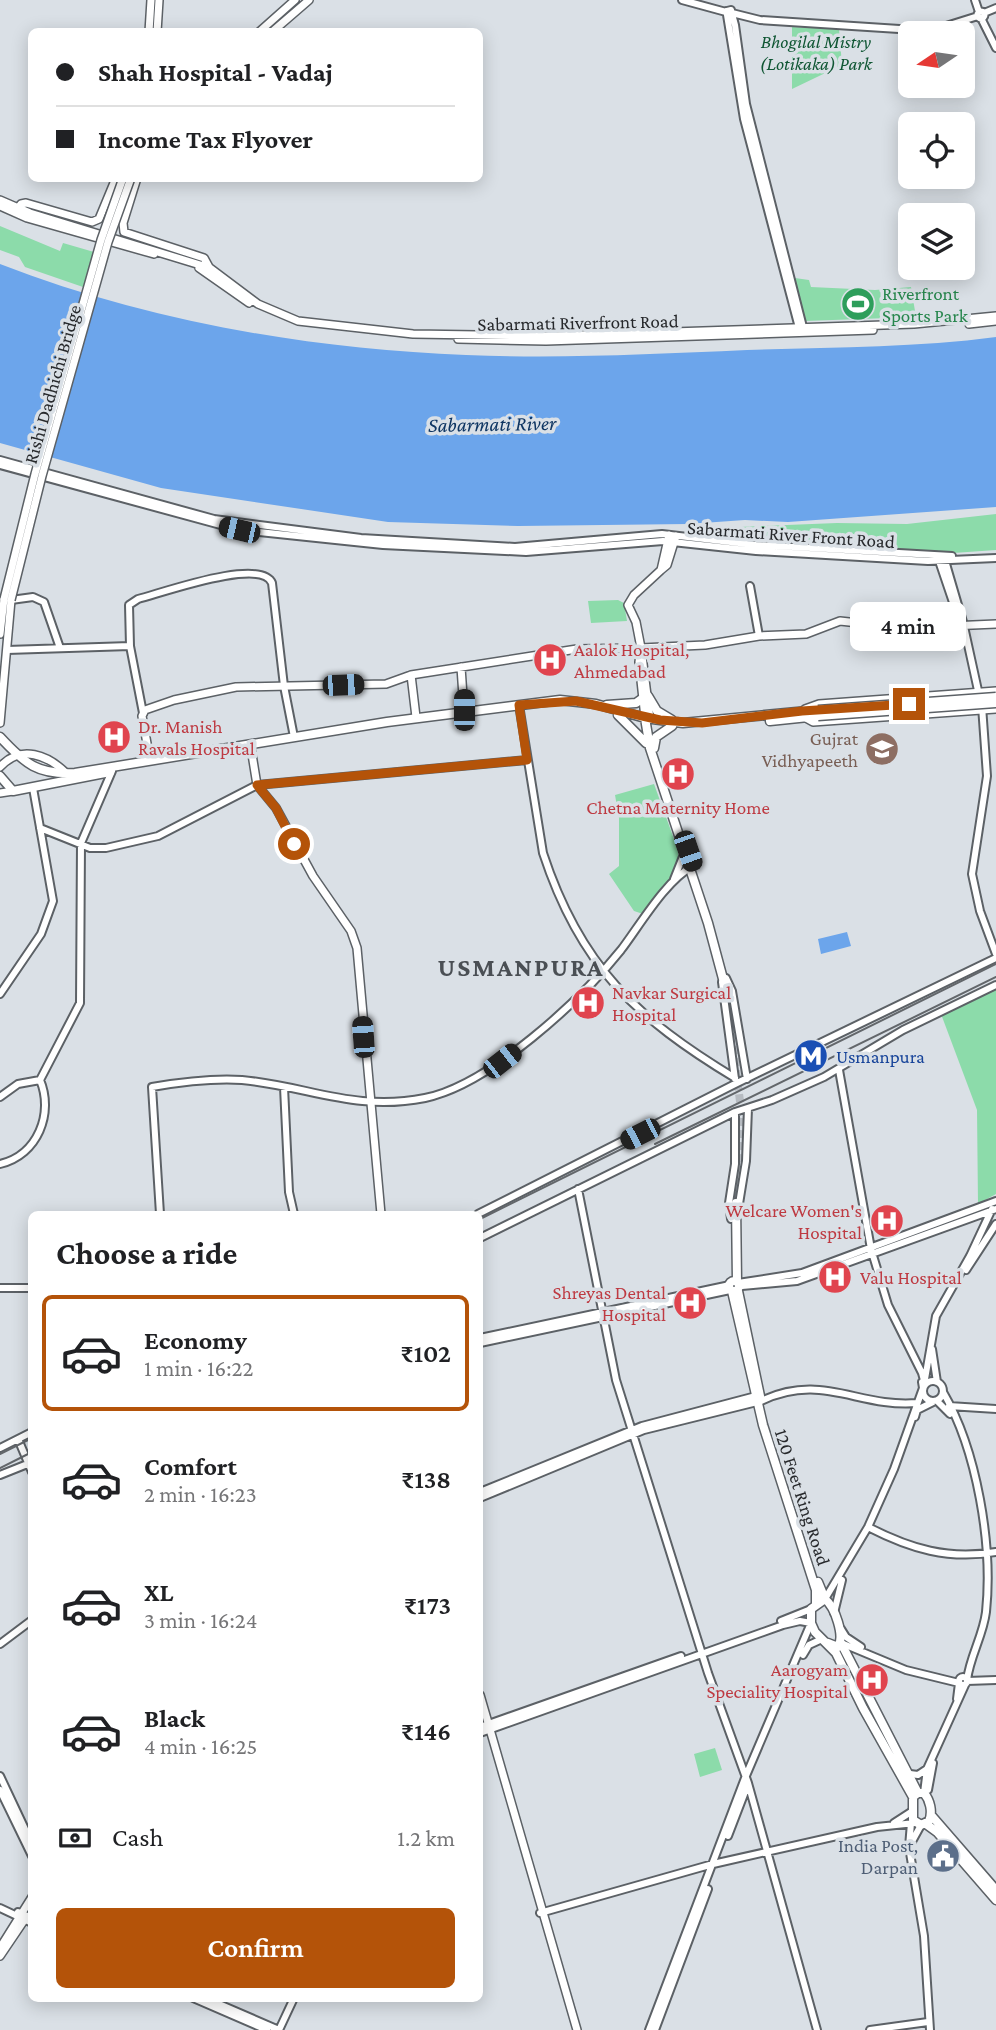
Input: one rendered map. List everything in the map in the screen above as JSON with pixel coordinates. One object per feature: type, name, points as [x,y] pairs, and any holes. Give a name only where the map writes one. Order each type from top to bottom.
[{"type":"main road","points":[[151,0],[157,28]]},
{"type":"main road","points":[[150,28],[159,0]]},
{"type":"main road","points":[[264,28],[295,0]]},
{"type":"main road","points":[[277,28],[309,0]]},
{"type":"main road","points":[[0,206],[15,210],[26,203],[92,222],[99,219],[103,212],[114,182]]},
{"type":"main road","name":"Rishi Dadhichi Bridge","points":[[8,599],[42,448],[102,240],[122,182]]},
{"type":"main road","name":"Rishi Dadhichi Bridge","points":[[8,599],[108,242],[130,182]]},
{"type":"main road","points":[[136,182],[122,226],[124,232],[204,258],[209,270]]},
{"type":"main road","points":[[0,201],[15,210]]},
{"type":"main road","name":"Sabarmati Riverfront Road","points":[[15,210],[209,270],[256,308],[287,322],[413,338],[547,341],[996,319]]},
{"type":"main road","name":"Sabarmati River Front Road","points":[[641,652],[636,622],[628,605],[634,595],[667,565],[672,538]]},
{"type":"main road","points":[[0,634],[8,599]]},
{"type":"main road","points":[[0,723],[8,599]]},
{"type":"main road","points":[[150,760],[143,713],[148,708],[220,690],[386,684],[411,675],[577,649],[641,652],[759,636],[806,634],[840,621],[897,628],[963,628],[996,624]]},
{"type":"main road","points":[[641,652],[639,662],[652,748],[727,990]]},
{"type":"main road","points":[[461,667],[464,710]]},
{"type":"main road","points":[[411,675],[416,717]]},
{"type":"main road","points":[[803,714],[819,704],[996,691]]},
{"type":"main road","points":[[600,706],[636,703],[645,697]]},
{"type":"main road","points":[[645,697],[674,724]]},
{"type":"main road","points":[[818,713],[996,697]]},
{"type":"main road","points":[[0,793],[112,771],[519,707],[576,701],[647,720]]},
{"type":"main road","points":[[0,737],[17,755],[40,771],[67,774],[464,710],[575,705],[674,724],[996,703]]},
{"type":"main road","points":[[803,714],[813,722],[996,709]]},
{"type":"main road","points":[[618,715],[652,748]]},
{"type":"main road","points":[[652,748],[656,737],[674,724]]},
{"type":"main road","points":[[251,748],[257,785],[276,808],[313,876],[351,931],[357,948],[381,1211]]},
{"type":"main road","points":[[0,766],[17,755],[38,754],[56,762],[67,774]]},
{"type":"main road","points":[[0,776],[13,791]]},
{"type":"main road","name":"120 Feet Ring Road","points":[[734,1212],[734,1286],[759,1398],[816,1590],[811,1623]]},
{"type":"main road","name":"120 Feet Ring Road","points":[[759,1398],[825,1599],[835,1618],[841,1643]]},
{"type":"main road","points":[[814,1606],[825,1599]]},
{"type":"main road","points":[[811,1623],[836,1653],[863,1708],[921,1795]]},
{"type":"main road","points":[[825,1641],[838,1647],[841,1643],[931,1815],[996,1890]]},
{"type":"main road","points":[[484,1728],[542,1913],[575,2030]]},
{"type":"main road","points":[[921,1795],[911,1812],[920,1826],[996,1900]]},
{"type":"main road","points":[[920,1826],[931,1815]]},
{"type":"main road","points":[[542,1913],[567,2002]]},
{"type":"main road","points":[[0,1948],[26,1918]]},
{"type":"main road","points":[[0,1956],[26,1918]]},
{"type":"street","points":[[682,0],[779,22],[930,31],[986,13]]},
{"type":"street","points":[[732,0],[730,13],[744,119],[802,330]]},
{"type":"street","points":[[977,0],[986,13],[996,41]]},
{"type":"street","points":[[986,13],[996,48]]},
{"type":"street","points":[[0,463],[58,475],[214,519],[390,543]]},
{"type":"street","points":[[0,463],[239,530],[526,552],[672,538],[941,559],[996,556]]},
{"type":"street","points":[[941,559],[996,556]]},
{"type":"street","points":[[483,1211],[735,1081],[747,1079],[996,956],[980,911],[972,874],[987,776],[983,710],[963,628],[958,623],[941,559]]},
{"type":"street","points":[[143,713],[130,646],[128,611],[133,601],[240,573],[261,573],[268,576],[272,583],[284,686],[294,737]]},
{"type":"street","points":[[750,586],[759,636]]},
{"type":"street","points":[[8,599],[33,597],[44,602],[60,648]]},
{"type":"street","points":[[6,650],[130,646]]},
{"type":"street","points":[[519,707],[543,853],[550,875],[591,958],[663,1032],[735,1081]]},
{"type":"street","points":[[40,828],[90,848],[106,848],[158,836],[257,785],[527,760]]},
{"type":"street","points":[[0,1164],[13,1158],[38,1138],[46,1105],[40,1080],[80,1003],[81,843],[112,771]]},
{"type":"street","points":[[0,994],[41,934],[53,901],[33,788]]},
{"type":"street","points":[[672,884],[686,852]]},
{"type":"street","points":[[160,1211],[152,1087],[183,1082],[240,1080],[369,1104],[439,1095],[485,1074],[528,1041],[601,971],[672,884],[691,867]]},
{"type":"street","points":[[724,978],[732,991],[747,1079]]},
{"type":"street","points":[[724,978],[721,985],[735,1081]]},
{"type":"street","points":[[483,1236],[735,1112],[839,1070],[903,1030],[996,985]]},
{"type":"street","points":[[825,1599],[870,1528],[924,1386],[918,1363],[888,1305],[873,1252],[839,1070]]},
{"type":"street","points":[[0,1097],[18,1084],[40,1080]]},
{"type":"street","points":[[284,1087],[289,1192],[293,1211]]},
{"type":"street","points":[[734,1212],[743,1187],[748,1108]]},
{"type":"street","points":[[734,1212],[729,1203],[735,1164],[735,1112]]},
{"type":"street","points":[[578,1189],[616,1380],[702,1651],[747,1781],[817,2030]]},
{"type":"street","points":[[873,1252],[994,1206]]},
{"type":"street","points":[[483,1339],[802,1273],[983,1214],[994,1206]]},
{"type":"street","points":[[933,1402],[924,1395],[924,1386],[936,1316],[994,1206]]},
{"type":"street","points":[[983,1214],[987,1223]]},
{"type":"street","points":[[921,1795],[927,1769],[957,1699],[986,1612],[984,1554],[975,1475],[937,1382],[932,1356],[936,1324],[946,1302],[996,1224]]},
{"type":"street","points":[[0,1288],[28,1288]]},
{"type":"street","points":[[924,1386],[937,1382]]},
{"type":"street","points":[[483,1491],[632,1432],[759,1398],[820,1388],[890,1404],[917,1400],[949,1406],[996,1409]]},
{"type":"street","points":[[943,1392],[933,1402],[917,1410],[898,1471],[839,1586],[835,1618],[846,1637],[859,1646],[907,1667],[963,1681]]},
{"type":"street","points":[[483,1497],[632,1432]]},
{"type":"street","points":[[0,1448],[28,1434]]},
{"type":"street","points":[[18,1439],[28,1459]]},
{"type":"street","points":[[0,1475],[28,1464]]},
{"type":"street","points":[[870,1528],[928,1553],[961,1557],[996,1552]]},
{"type":"street","points":[[749,1635],[814,1606]]},
{"type":"street","points":[[484,1728],[749,1635],[800,1621],[811,1623],[649,2030]]},
{"type":"street","points":[[0,1643],[28,1623]]},
{"type":"street","points":[[747,1781],[803,1655],[809,1645],[825,1641]]},
{"type":"street","points":[[841,1643],[906,1670],[963,1681],[996,1680]]},
{"type":"street","points":[[846,1656],[849,1650],[858,1649]]},
{"type":"street","points":[[921,1795],[933,1757]]},
{"type":"street","points":[[910,1774],[918,1775],[927,1769]]},
{"type":"street","points":[[0,1776],[28,1836]]},
{"type":"street","points":[[0,1790],[28,1848]]},
{"type":"street","points":[[893,1824],[911,1812]]},
{"type":"street","points":[[542,1913],[715,1864],[893,1824],[920,1826]]},
{"type":"street","points":[[920,1826],[909,1847],[924,1936],[930,2030]]},
{"type":"street","points":[[909,1847],[920,1826]]},
{"type":"street","points":[[655,2030],[715,1864]]},
{"type":"street","points":[[0,1906],[26,1918]]},
{"type":"street","points":[[202,2002],[267,2030]]},
{"type":"street","points":[[214,2002],[279,2030],[292,2002]]},
{"type":"street","points":[[870,2030],[928,2022]]},
{"type":"green space","name":"Bhogilal Mistry (Lotikaka) Park","points":[[792,27],[839,29],[842,65],[792,89]]},
{"type":"green space","points":[[0,226],[60,251],[63,243],[94,252],[83,287],[25,267],[19,257],[0,250]]},
{"type":"green space","name":"Riverfront Sports Park","points":[[795,278],[809,280],[811,287],[875,290],[911,287],[916,317],[805,321]]},
{"type":"green space","points":[[996,514],[996,550],[939,554],[689,535],[689,529],[837,523],[907,524]]},
{"type":"green space","points":[[618,600],[624,603],[627,621],[591,623],[588,601]]},
{"type":"green space","points":[[654,784],[678,850],[678,859],[668,885],[646,915],[634,911],[609,874],[619,866],[619,818],[615,795]]},
{"type":"green space","points":[[996,987],[996,1194],[978,1204],[977,1110],[941,1014]]},
{"type":"green space","points":[[715,1748],[722,1770],[700,1777],[694,1754]]},
{"type":"water","name":"Sabarmati River","points":[[0,264],[113,301],[229,329],[288,339],[407,352],[501,356],[607,356],[903,345],[996,337],[996,507],[788,522],[745,520],[688,524],[518,526],[388,522],[161,488],[0,443]]},
{"type":"water","points":[[847,932],[851,946],[821,954],[818,939]]},
{"type":"tunnel","points":[[727,999],[742,1117],[732,1208]]},
{"type":"railway","points":[[483,1218],[996,964]]},
{"type":"railway","points":[[655,1144],[996,977]]},
{"type":"railway","points":[[0,1454],[28,1440]]},
{"type":"railway","points":[[0,1468],[28,1454]]},
{"type":"place","name":"Riverfront Sports Park","points":[[858,304]]},
{"type":"place","name":"Aalok Hospital, Ahmedabad","points":[[550,660]]},
{"type":"place","name":"Dr. Manish Ravals Hospital","points":[[114,737]]},
{"type":"place","name":"Gujrat Vidhyapeeth","points":[[882,749]]},
{"type":"place","name":"Chetna Maternity Home","points":[[678,774]]},
{"type":"place","name":"Navkar Surgical Hospital","points":[[588,1003]]},
{"type":"place","name":"Usmanpura","points":[[811,1056]]},
{"type":"place","name":"Welcare Women's Hospital","points":[[887,1221]]},
{"type":"place","name":"Valu Hospital","points":[[835,1277]]},
{"type":"place","name":"Shreyas Dental Hospital","points":[[690,1303]]},
{"type":"place","name":"Aarogyam Speciality Hospital","points":[[872,1680]]},
{"type":"place","name":"India Post, Darpan","points":[[943,1856]]},
{"type":"district","name":"USMANPURA","points":[[521,967]]},
{"type":"route","points":[[294,844],[276,808],[257,785],[471,763],[527,760],[519,705],[576,701],[670,722],[702,723],[768,717],[790,712],[909,704]]}]
